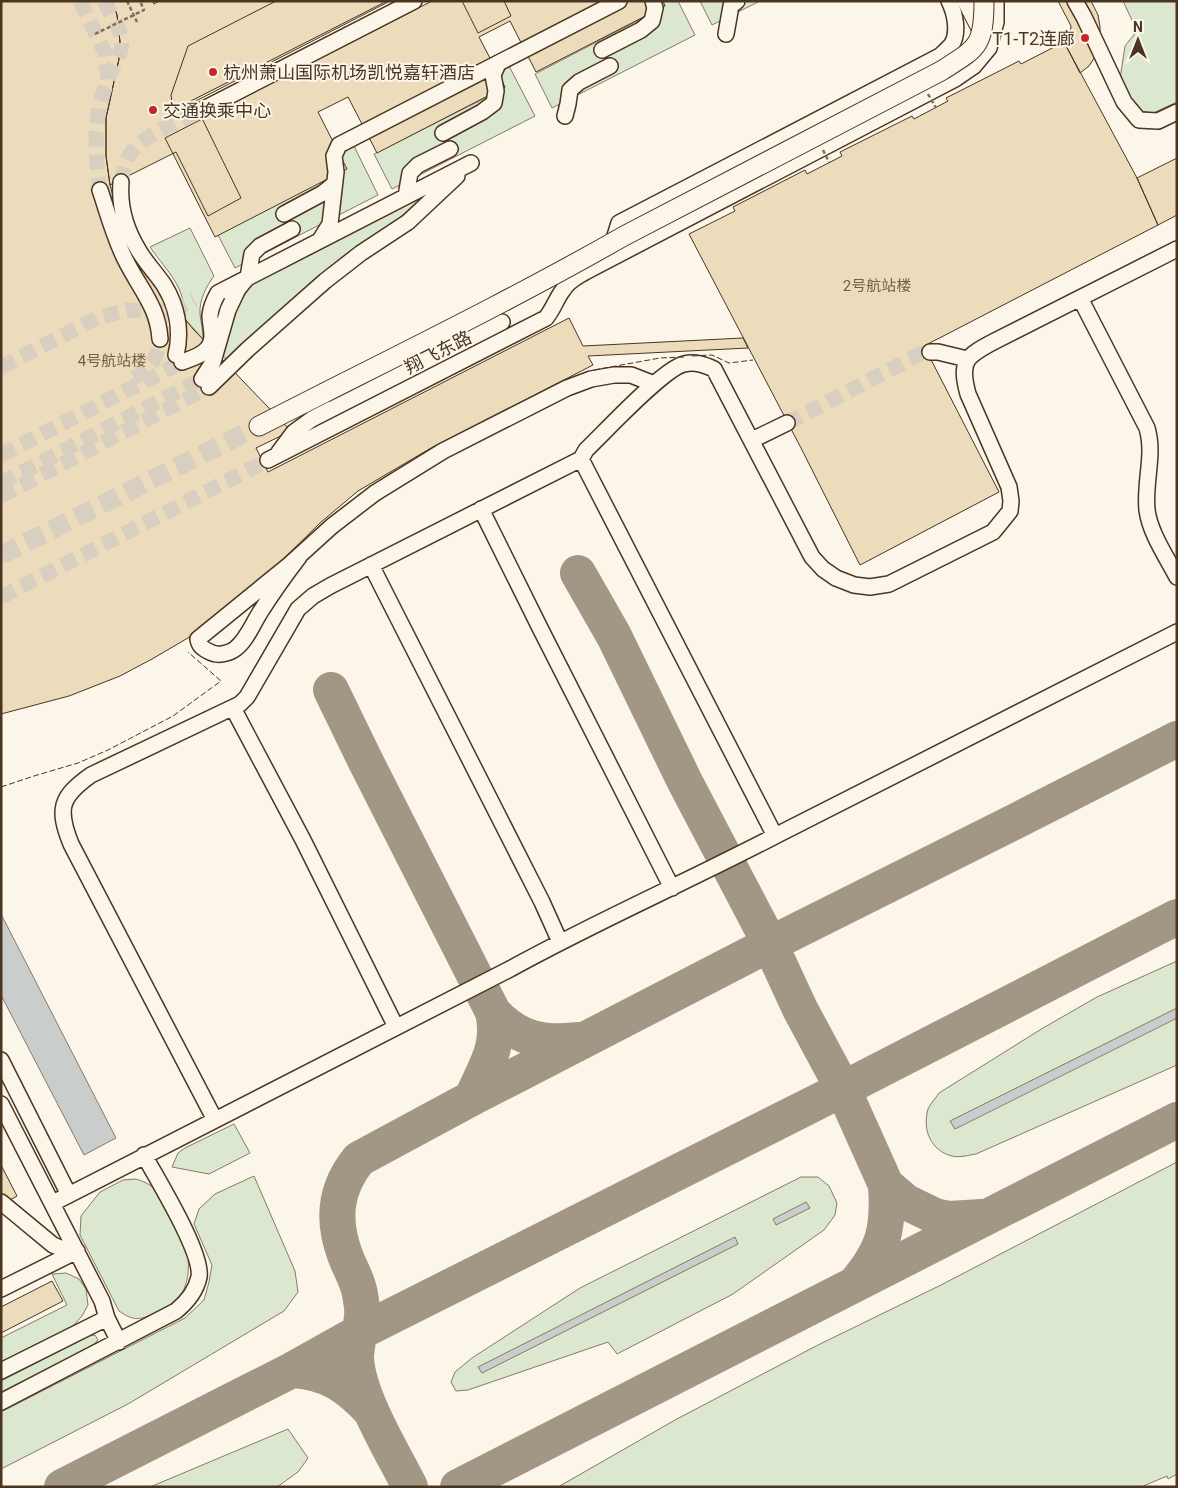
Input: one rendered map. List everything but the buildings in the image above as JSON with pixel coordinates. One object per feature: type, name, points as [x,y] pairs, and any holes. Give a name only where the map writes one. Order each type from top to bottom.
[{"type":"main road","points":[[967,1],[983,32]]},
{"type":"main road","points":[[259,426],[469,320],[573,265],[632,231],[941,72],[978,44],[996,2]]},
{"type":"street","points":[[203,113],[300,66],[414,1]]},
{"type":"street","points":[[320,240],[330,224],[336,172],[334,156],[338,146],[619,1]]},
{"type":"street","points":[[602,50],[641,30],[652,20],[653,1]]},
{"type":"street","points":[[726,34],[731,6],[737,1]]},
{"type":"street","points":[[608,260],[619,223],[940,56],[953,43],[956,26],[953,8],[949,1]]},
{"type":"street","points":[[1075,1],[1124,102],[1138,120],[1158,121],[1177,112]]},
{"type":"street","name":"翔飞东路","points":[[502,322],[312,419],[294,432],[271,459],[546,318],[554,308],[563,289],[572,280],[608,260],[956,79],[974,66],[989,48],[996,22],[996,2]]},
{"type":"street","points":[[443,133],[482,112],[494,103],[496,90],[493,75],[498,64]]},
{"type":"street","points":[[565,116],[570,90],[579,82],[610,66]]},
{"type":"street","points":[[406,196],[410,173],[418,165],[450,149]]},
{"type":"street","points":[[121,182],[121,208],[128,230],[139,251],[163,284],[177,316],[179,359],[200,355],[207,349],[212,338],[210,316],[212,303],[218,293],[248,277],[320,240],[471,163],[408,222],[361,253],[247,350],[205,383],[228,310],[238,289],[248,277],[252,254],[260,246],[292,230]]},
{"type":"street","points":[[284,214],[322,193],[334,184]]},
{"type":"street","points":[[100,190],[114,234],[126,261],[154,309],[160,339]]},
{"type":"street","points":[[215,1120],[71,844],[64,822],[63,808],[67,796],[77,785],[91,775],[233,708],[247,697],[298,609],[313,596],[581,459],[586,450],[654,384],[666,373],[684,364],[702,364],[714,369],[812,557],[822,569],[836,578],[854,585],[890,584],[993,532],[1010,511],[1009,487],[966,387],[963,370],[967,359],[979,349],[1177,249]]},
{"type":"street","points":[[1080,298],[1147,428],[1150,453],[1146,488],[1147,511],[1152,530],[1177,577]]},
{"type":"street","points":[[930,352],[967,359]]},
{"type":"street","points":[[299,557],[260,612],[246,637],[235,649],[224,654],[212,654],[203,649],[198,639],[299,557],[332,526],[375,492],[443,451],[567,388],[591,379],[614,375],[631,375],[654,384]]},
{"type":"street","points":[[752,440],[786,422]]},
{"type":"street","points":[[581,459],[775,836]]},
{"type":"street","points":[[481,509],[508,566],[672,888]]},
{"type":"street","points":[[371,566],[542,902],[560,942]]},
{"type":"street","points":[[53,1203],[560,942],[672,888],[1177,632]]},
{"type":"street","points":[[233,708],[303,840],[396,1027]]},
{"type":"street","points":[[1,1060],[70,1195]]},
{"type":"street","points":[[1,1104],[102,1301],[107,1318],[119,1342]]},
{"type":"street","points":[[1,1402],[119,1342],[176,1311],[187,1302],[195,1288],[199,1275],[198,1261],[192,1244],[144,1155]]},
{"type":"street","points":[[1,1202],[53,1245],[77,1251]]},
{"type":"street","points":[[1,1289],[77,1251]]},
{"type":"street","points":[[1,1371],[107,1318]]},
{"type":"path","points":[[127,1],[137,22]]},
{"type":"path","points":[[96,34],[144,10],[140,1]]},
{"type":"green space","points":[[662,1],[678,1],[695,35],[552,108],[535,74],[664,7]]},
{"type":"green space","points":[[700,1],[760,1],[712,25]]},
{"type":"green space","points":[[1123,1],[1177,1],[1177,102],[1153,113],[1141,111],[1130,100],[1120,79],[1125,46],[1137,31]]},
{"type":"green space","points":[[509,66],[535,116],[392,189],[374,154],[505,88],[500,77],[505,68]]},
{"type":"green space","points":[[354,146],[378,195],[235,268],[218,235],[341,158],[345,151]]},
{"type":"green space","points":[[429,191],[388,228],[330,267],[226,359],[221,354],[234,315],[243,297],[256,279]]},
{"type":"green space","points":[[190,228],[214,276],[206,289],[201,304],[200,314],[203,339],[185,319],[179,288],[150,247]]},
{"type":"green space","points":[[1177,961],[1177,1065],[976,1154],[961,1157],[952,1156],[939,1150],[934,1144],[927,1132],[926,1117],[929,1107],[939,1093],[1043,1028],[1097,997]]},
{"type":"green space","points":[[234,1124],[250,1153],[209,1174],[172,1167],[178,1153],[185,1148]]},
{"type":"green space","points":[[1177,1162],[1177,1474],[1168,1479],[1167,1476],[1141,1487],[558,1487],[675,1420],[818,1345],[941,1285]]},
{"type":"green space","points":[[254,1176],[295,1271],[298,1292],[284,1311],[128,1404],[1,1469],[1,1412],[185,1318],[204,1300],[212,1265],[194,1224],[199,1209],[215,1194]]},
{"type":"green space","points":[[801,1177],[818,1177],[829,1186],[837,1203],[835,1215],[824,1230],[733,1294],[617,1354],[608,1342],[468,1390],[456,1391],[451,1382],[455,1372],[472,1358],[580,1288]]},
{"type":"green space","points":[[135,1179],[143,1181],[158,1193],[184,1242],[188,1258],[186,1285],[177,1300],[168,1308],[138,1319],[129,1317],[119,1311],[80,1235],[81,1216],[100,1192],[123,1180]]},
{"type":"green space","points":[[66,1273],[79,1279],[86,1289],[88,1305],[82,1316],[72,1327],[1,1363],[1,1338],[67,1305],[52,1274]]},
{"type":"green space","points":[[95,1335],[98,1340],[93,1345],[1,1392],[1,1381],[89,1336]]},
{"type":"green space","points":[[288,1429],[308,1458],[298,1472],[277,1487],[150,1487]]},
{"type":"shaded area","points":[[1,914],[116,1138],[84,1155],[1,995]]},
{"type":"shaded area","points":[[1177,1008],[1177,1018],[955,1129],[950,1121]]},
{"type":"shaded area","points":[[806,1202],[810,1208],[776,1225],[773,1219]]},
{"type":"shaded area","points":[[735,1237],[738,1244],[482,1373],[478,1367]]},
{"type":"taxiway","points":[[578,573],[614,636],[685,782],[770,944],[800,1009],[843,1089],[886,1185],[906,1202],[935,1216],[949,1219],[982,1217]]},
{"type":"taxiway","points":[[331,690],[493,1012],[512,1029],[532,1038],[555,1041],[580,1040]]},
{"type":"taxiway","points":[[410,1487],[377,1424],[358,1373],[356,1353],[362,1305],[357,1283],[341,1242],[337,1217],[338,1205],[345,1181],[359,1159],[472,1098],[770,944],[1177,739]]},
{"type":"taxiway","points":[[62,1487],[292,1370],[360,1332],[843,1089],[1177,917]]},
{"type":"taxiway","points":[[472,1098],[493,1046],[495,1036],[493,1012]]},
{"type":"taxiway","points":[[458,1487],[1177,1120]]},
{"type":"taxiway","points":[[855,1284],[873,1260],[883,1238],[887,1200],[886,1185]]},
{"type":"taxiway","points":[[292,1370],[305,1371],[336,1382],[354,1394],[371,1411]]},
{"type":"tunnel","points":[[80,1],[105,53],[108,79],[99,106],[96,133],[100,190]]},
{"type":"tunnel","points":[[104,1],[122,40],[120,53],[108,78]]},
{"type":"tunnel","points":[[121,182],[127,160],[140,143],[200,111]]},
{"type":"tunnel","points":[[1,367],[97,318],[127,310],[171,311],[194,300]]},
{"type":"tunnel","points":[[134,378],[149,367],[157,352],[160,339]]},
{"type":"tunnel","points":[[787,423],[920,354],[930,352]]},
{"type":"tunnel","points":[[1,455],[182,362]]},
{"type":"tunnel","points":[[1,483],[202,379]]},
{"type":"tunnel","points":[[1,496],[209,387]]},
{"type":"tunnel","points":[[1,555],[259,426]]},
{"type":"tunnel","points":[[1,597],[268,460]]},
{"type":"fence","points":[[692,356],[712,355],[729,363],[753,360]]},
{"type":"fence","points":[[594,370],[660,358],[684,357]]},
{"type":"fence","points":[[1,787],[78,763],[108,750],[173,716],[221,681],[188,652]]},
{"type":"place","name":"T1-T2连廊","points":[[1085,38]]},
{"type":"place","name":"杭州萧山国际机场凯悦嘉轩酒店","points":[[213,72]]},
{"type":"place","name":"交通换乘中心","points":[[153,110]]}]
